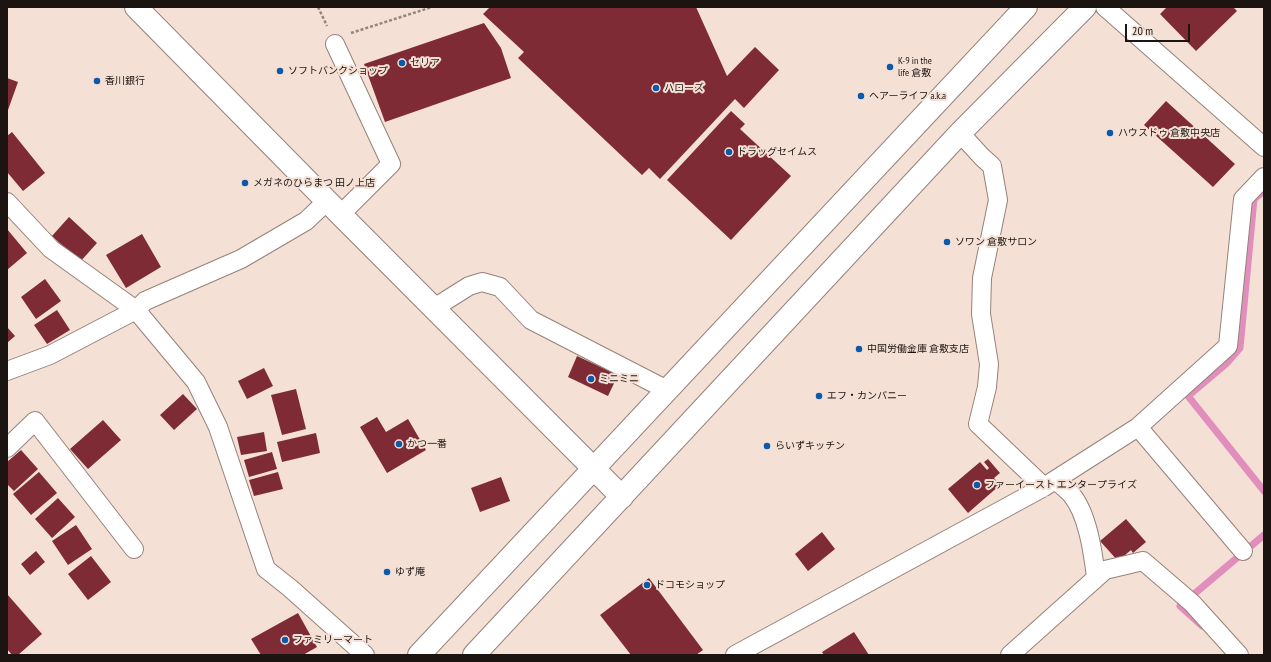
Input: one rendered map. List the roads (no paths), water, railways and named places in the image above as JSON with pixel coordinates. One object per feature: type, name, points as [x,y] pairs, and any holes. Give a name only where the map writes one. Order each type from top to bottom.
[{"type":"street","points":[[136,7],[622,497]]},
{"type":"street","points":[[419,655],[1026,7]]},
{"type":"street","points":[[474,655],[960,133],[1084,7]]},
{"type":"street","points":[[1105,7],[1264,147]]},
{"type":"street","points":[[7,371],[50,355],[136,310],[144,301],[241,259],[306,221],[334,208],[391,164],[342,39]]},
{"type":"street","points":[[960,133],[992,166],[998,200],[982,278],[981,314],[989,364],[988,387],[978,424],[1049,483],[1071,494],[1080,508],[1091,543],[1096,577]]},
{"type":"street","points":[[735,655],[1049,483],[1138,427],[1228,346],[1243,199],[1264,177]]},
{"type":"street","points":[[7,202],[51,249],[136,310],[196,382],[218,427],[266,569],[290,588],[365,655]]},
{"type":"street","points":[[434,308],[469,286],[482,282],[500,287],[531,320],[667,390]]},
{"type":"street","points":[[7,448],[34,421],[134,549]]},
{"type":"street","points":[[1138,427],[1243,551]]},
{"type":"street","points":[[1010,655],[1105,570],[1143,561],[1192,603],[1239,655]]},
{"type":"waterway","points":[[1264,191],[1254,199],[1240,348],[1227,363],[1188,396],[1264,491]]},
{"type":"waterway","points":[[1193,595],[1264,535]]},
{"type":"waterway","points":[[1182,604],[1180,606],[1202,626]]},
{"type":"place","name":"セリア","points":[[402,63]]},
{"type":"place","name":"K-9 in the life 倉敷","points":[[890,67]]},
{"type":"place","name":"ソフトバンクショップ","points":[[280,71]]},
{"type":"place","name":"香川銀行","points":[[97,81]]},
{"type":"place","name":"ハローズ","points":[[656,88]]},
{"type":"place","name":"ヘアーライフ a.k.a","points":[[861,96]]},
{"type":"place","name":"ハウスドゥ 倉敷中央店","points":[[1110,133]]},
{"type":"place","name":"ドラッグセイムス","points":[[729,152]]},
{"type":"place","name":"メガネのひらまつ 田ノ上店","points":[[245,183]]},
{"type":"place","name":"ソワン 倉敷サロン","points":[[947,242]]},
{"type":"place","name":"中国労働金庫 倉敷支店","points":[[859,349]]},
{"type":"place","name":"ミニミニ","points":[[591,379]]},
{"type":"place","name":"エフ・カンパニー","points":[[819,396]]},
{"type":"place","name":"かつ一番","points":[[399,444]]},
{"type":"place","name":"らいずキッチン","points":[[767,446]]},
{"type":"place","name":"ファーイースト エンタープライズ","points":[[977,485]]},
{"type":"place","name":"ゆず庵","points":[[387,572]]},
{"type":"place","name":"ドコモショップ","points":[[647,585]]},
{"type":"place","name":"ファミリーマート","points":[[285,640]]}]
